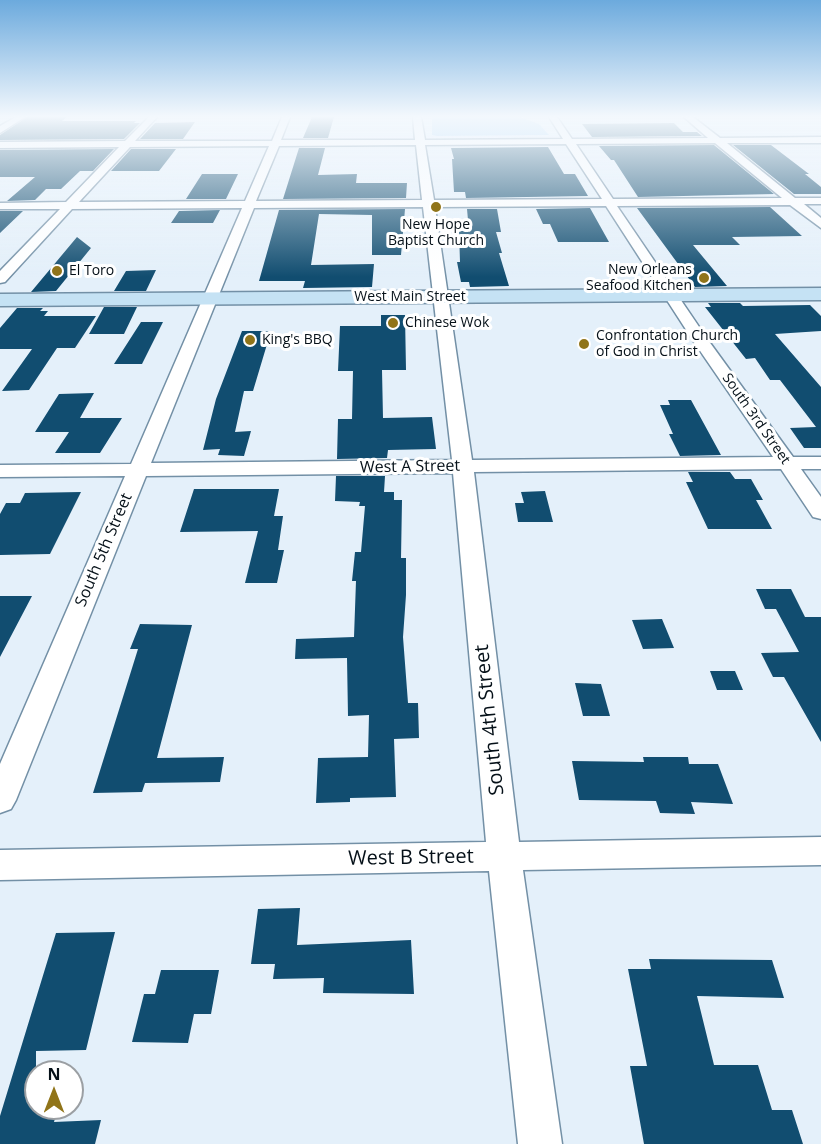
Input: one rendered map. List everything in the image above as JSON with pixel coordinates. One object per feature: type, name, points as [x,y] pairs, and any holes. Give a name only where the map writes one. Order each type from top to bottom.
[{"type":"main road","name":"West Main Street","points":[[0,300],[821,294]]},
{"type":"street","points":[[0,279],[102,170]]},
{"type":"street","name":"South 5th Street","points":[[0,800],[263,170]]},
{"type":"street","name":"South 4th Street","points":[[424,170],[463,466],[504,856],[540,1144]]},
{"type":"street","name":"South 3rd Street","points":[[588,170],[671,295],[821,512]]},
{"type":"street","points":[[753,170],[821,224]]},
{"type":"street","points":[[0,206],[821,201]]},
{"type":"street","name":"West A Street","points":[[0,471],[821,463]]},
{"type":"street","name":"West B Street","points":[[0,865],[821,851]]},
{"type":"building","points":[[0,170],[94,170],[80,171],[61,189],[46,189],[35,200],[7,201],[35,177],[0,177]]},
{"type":"building","points":[[112,170],[159,170],[159,171]]},
{"type":"building","points":[[292,170],[319,170],[318,175],[357,174],[356,183],[407,183],[406,198],[283,199]]},
{"type":"building","points":[[453,170],[562,170],[564,174],[575,174],[588,196],[466,198],[465,192],[454,192]]},
{"type":"building","points":[[621,170],[745,170],[774,194],[638,197]]},
{"type":"building","points":[[765,170],[804,170],[809,174],[805,174],[821,187],[821,194],[794,194]]},
{"type":"building","points":[[202,174],[238,174],[226,199],[186,199]]},
{"type":"building","points":[[770,207],[802,236],[732,237],[740,245],[693,245],[727,286],[695,287],[637,208]]},
{"type":"building","points":[[590,208],[609,242],[558,242],[550,224],[543,224],[536,209]]},
{"type":"building","points":[[405,209],[401,255],[372,255],[372,215],[319,214],[311,265],[374,264],[372,287],[303,288],[305,281],[259,281],[279,210]]},
{"type":"building","points":[[467,209],[497,209],[501,232],[496,232],[502,253],[499,253],[509,286],[470,287],[469,282],[461,282],[457,262],[460,262],[459,231],[469,231]]},
{"type":"building","points":[[220,210],[213,223],[171,223],[179,211]]},
{"type":"building","points":[[0,211],[23,211],[0,233]]},
{"type":"building","points":[[77,237],[91,248],[56,291],[31,292]]},
{"type":"building","points":[[156,270],[146,291],[114,291],[126,271]]},
{"type":"building","points":[[708,303],[740,303],[743,306],[810,305],[821,316],[821,331],[775,334],[821,387],[821,448],[804,448],[790,428],[816,427],[780,380],[770,380],[755,358],[746,359],[705,307],[711,307]]},
{"type":"building","points":[[104,307],[137,307],[124,334],[89,334]]},
{"type":"building","points":[[17,308],[43,308],[40,311],[48,311],[44,316],[96,316],[75,348],[57,348],[29,390],[2,391],[32,349],[0,349],[0,328]]},
{"type":"building","points":[[381,315],[405,315],[406,370],[382,370],[383,418],[432,417],[436,449],[388,450],[387,458],[337,459],[338,419],[352,419],[353,371],[338,371],[340,326],[381,326]]},
{"type":"building","points":[[141,322],[163,322],[142,364],[114,364]]},
{"type":"building","points":[[242,331],[271,331],[253,391],[244,391],[235,432],[251,431],[244,456],[218,455],[220,449],[203,450],[216,399]]},
{"type":"building","points":[[94,393],[80,418],[122,418],[100,453],[55,453],[69,432],[35,432],[59,394]]},
{"type":"building","points":[[668,400],[691,400],[721,455],[680,456],[669,434],[673,434],[660,405],[670,405]]},
{"type":"building","points":[[688,472],[730,472],[735,479],[751,479],[763,500],[756,500],[772,529],[708,529],[686,482],[693,482]]},
{"type":"building","points":[[336,476],[385,476],[384,492],[394,492],[394,500],[402,500],[401,558],[406,558],[403,637],[408,703],[418,703],[419,738],[394,739],[396,797],[350,798],[350,802],[316,803],[318,758],[368,757],[369,715],[348,716],[347,658],[295,659],[296,639],[354,637],[356,581],[352,581],[355,552],[361,552],[365,506],[359,506],[360,502],[335,501]]},
{"type":"building","points":[[194,489],[279,489],[274,516],[283,516],[278,550],[284,550],[277,583],[245,583],[258,531],[180,532]]},
{"type":"building","points":[[545,491],[553,522],[518,522],[515,503],[524,503],[521,492]]},
{"type":"building","points":[[81,492],[50,554],[0,555],[0,514],[6,503],[20,503],[25,493]]},
{"type":"building","points":[[756,589],[791,589],[805,617],[821,617],[821,742],[784,677],[773,677],[761,653],[799,652],[776,609],[765,609]]},
{"type":"building","points":[[0,596],[32,596],[0,657]]},
{"type":"building","points":[[662,619],[674,648],[643,649],[632,620]]},
{"type":"building","points":[[140,624],[192,625],[157,758],[224,757],[220,782],[145,783],[142,792],[93,793],[138,649],[130,649]]},
{"type":"building","points":[[710,671],[735,671],[743,690],[717,690]]},
{"type":"building","points":[[575,683],[601,684],[610,716],[583,716]]},
{"type":"building","points":[[643,757],[688,757],[689,764],[718,764],[733,804],[691,802],[695,814],[660,813],[656,801],[579,800],[572,761],[644,762]]},
{"type":"building","points":[[300,908],[297,945],[411,940],[414,994],[323,993],[324,978],[273,979],[275,964],[251,964],[258,909]]},
{"type":"building","points":[[115,932],[86,1050],[36,1051],[36,1060],[24,1060],[24,1120],[55,1120],[54,1122],[101,1120],[95,1144],[0,1144],[0,1116],[56,933]]},
{"type":"building","points":[[649,959],[772,960],[784,998],[697,996],[714,1065],[758,1065],[772,1110],[792,1110],[803,1144],[644,1144],[630,1066],[647,1066],[628,969],[651,969]]},
{"type":"building","points":[[161,970],[219,970],[211,1014],[194,1014],[188,1043],[132,1042],[144,994],[155,994]]},
{"type":"place","name":"New Hope Baptist Church","points":[[436,207]]},
{"type":"place","name":"El Toro","points":[[57,271]]},
{"type":"place","name":"New Orleans Seafood Kitchen","points":[[704,278]]},
{"type":"place","name":"Chinese Wok","points":[[393,323]]},
{"type":"place","name":"King's BBQ","points":[[250,340]]},
{"type":"place","name":"Confrontation Church of God in Christ","points":[[584,344]]}]
